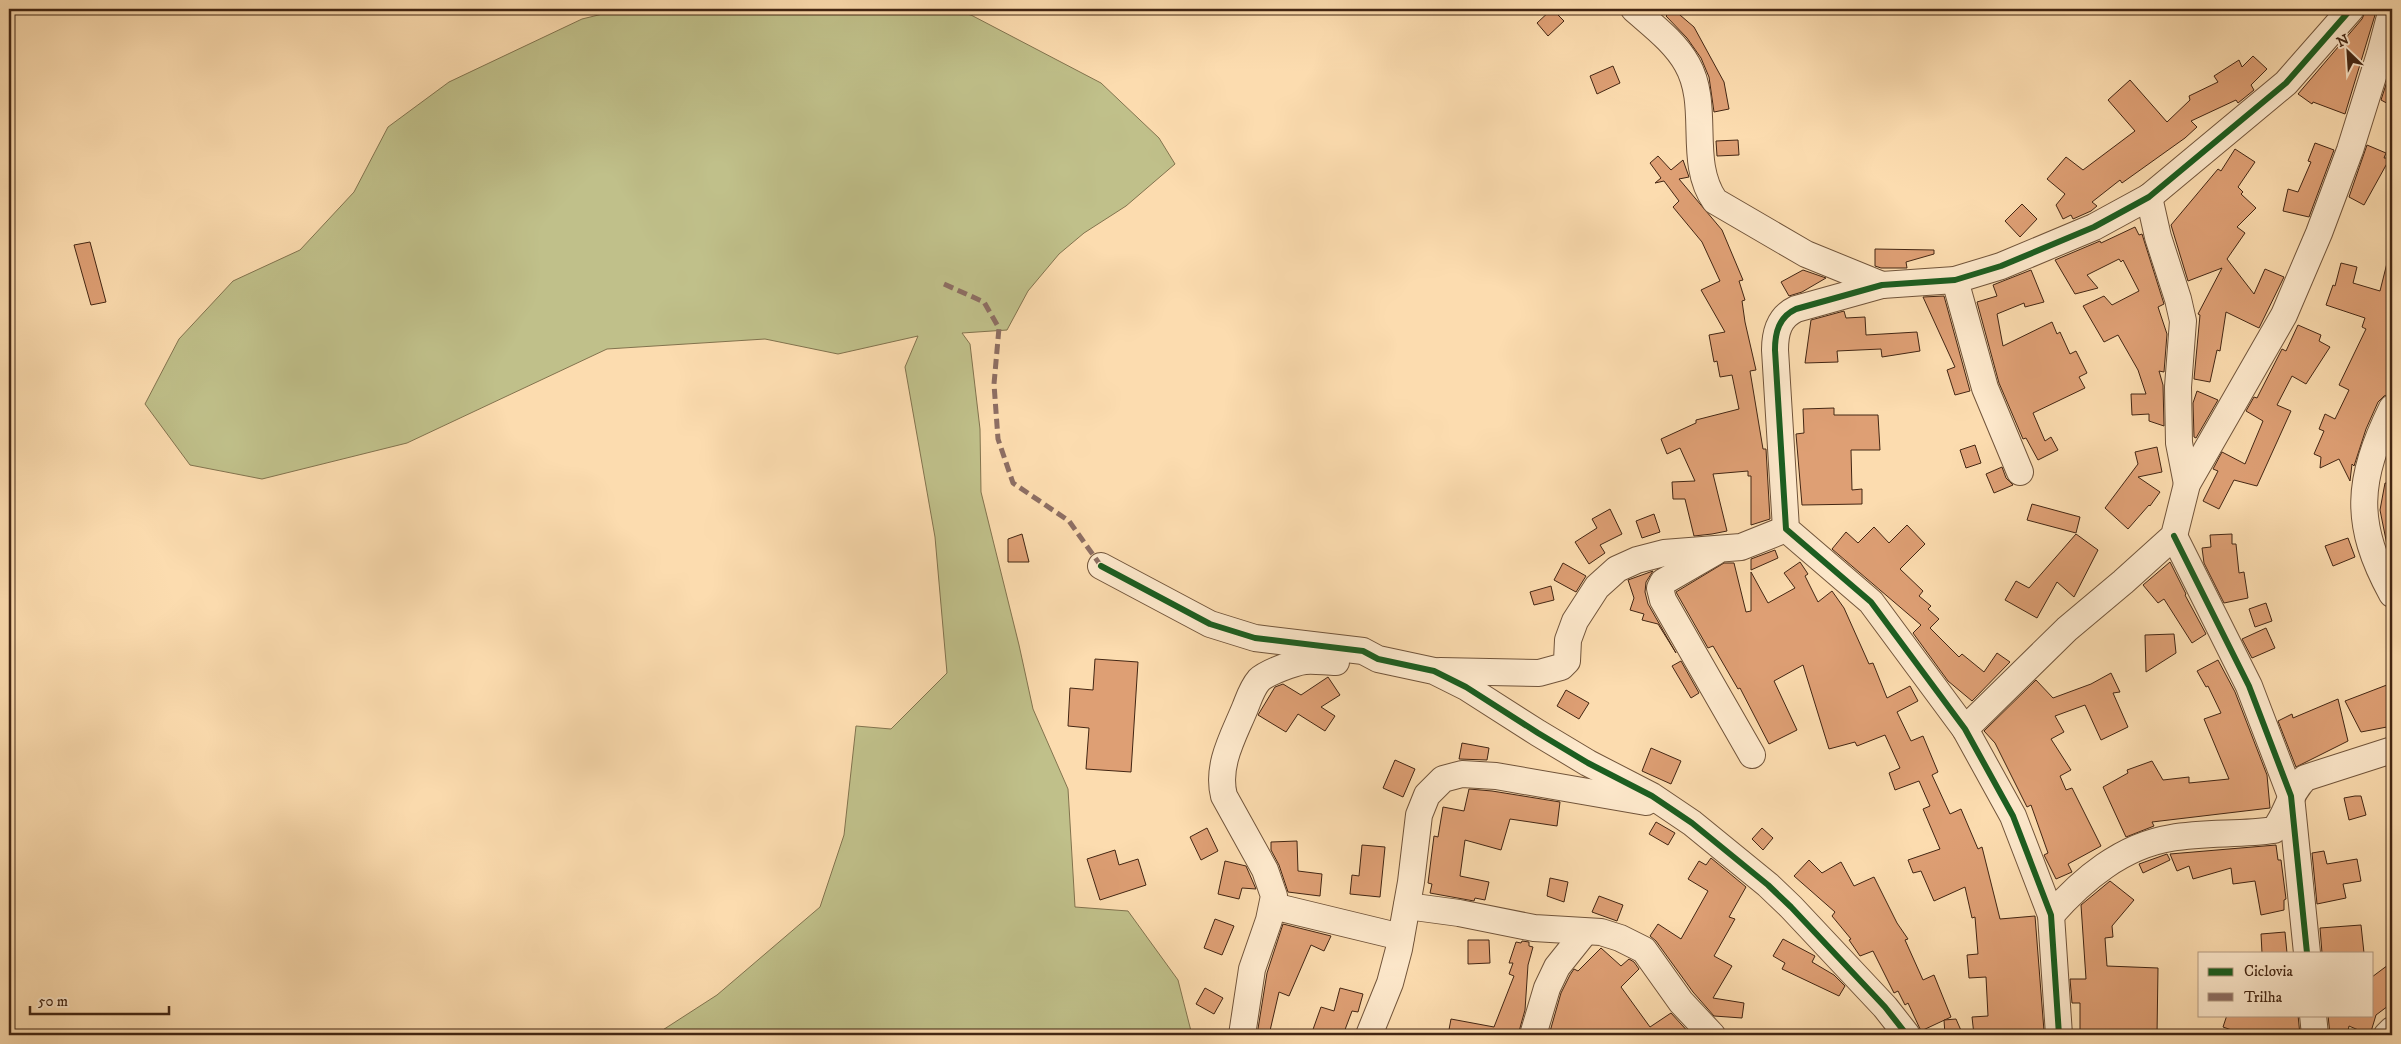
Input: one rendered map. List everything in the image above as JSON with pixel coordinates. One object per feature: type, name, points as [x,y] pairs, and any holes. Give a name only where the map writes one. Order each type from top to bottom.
[{"type":"street","points":[[1634,9],[1678,50],[1694,79],[1700,124],[1702,166],[1708,190],[1715,200],[1806,254],[1882,285]]},
{"type":"street","points":[[2059,1035],[2051,915],[2013,816],[1965,729],[1871,602],[1786,528],[1775,344],[1780,324],[1784,317],[1796,309],[1882,285],[1955,280],[2000,266],[2078,235],[2149,197],[2286,83],[2351,9]]},
{"type":"street","points":[[1965,729],[2067,629],[2174,536],[2187,484],[2284,316],[2319,233],[2350,150],[2392,9]]},
{"type":"street","points":[[2149,197],[2158,237],[2183,321],[2178,386],[2179,434],[2187,484]]},
{"type":"street","points":[[1955,280],[1984,388],[2020,472]]},
{"type":"street","points":[[2392,408],[2374,450],[2364,485],[2363,506],[2371,547],[2380,573],[2392,594]]},
{"type":"street","points":[[1101,566],[1210,624],[1255,638],[1363,652],[1378,659],[1434,671],[1506,671],[1533,674],[1561,667],[1567,661],[1568,640],[1575,621],[1597,587],[1617,569],[1655,555],[1741,547],[1786,528]]},
{"type":"street","points":[[2174,536],[2248,686],[2290,796],[2307,952]]},
{"type":"street","points":[[1718,550],[1663,582],[1660,588],[1663,600],[1752,755]]},
{"type":"street","points":[[1242,1035],[1252,969],[1274,906],[1274,896],[1269,878],[1229,807],[1221,784],[1222,770],[1234,730],[1250,695],[1260,680],[1276,671],[1305,661],[1354,663],[1378,659]]},
{"type":"street","points":[[1434,671],[1466,687],[1588,763],[1665,805],[1718,843],[1768,885],[1885,1007],[1907,1035]]},
{"type":"street","points":[[2051,915],[2075,887],[2118,858],[2146,845],[2172,838],[2274,830],[2280,823],[2294,788],[2305,778],[2392,750]]},
{"type":"street","points":[[1369,1035],[1390,983],[1402,937],[1419,815],[1427,795],[1443,779],[1462,774],[1496,776],[1665,805]]},
{"type":"street","points":[[1274,906],[1402,937]]},
{"type":"street","points":[[1407,906],[1459,913],[1534,928],[1601,932],[1620,938],[1644,950],[1681,1002],[1712,1035]]},
{"type":"street","points":[[1533,1035],[1547,988],[1557,967],[1585,932]]},
{"type":"street","points":[[2313,1016],[2315,1035]]},
{"type":"street","points":[[2387,1035],[2392,1030]]},
{"type":"green space","points":[[623,9],[942,9],[971,15],[1101,83],[1159,138],[1175,164],[1126,206],[1084,233],[1059,254],[1028,291],[1007,330],[962,333],[970,344],[980,429],[981,492],[1033,709],[1068,789],[1075,907],[1128,911],[1178,980],[1192,1035],[655,1035],[717,995],[820,907],[844,835],[856,726],[891,729],[947,673],[935,537],[905,367],[918,336],[838,354],[765,339],[607,349],[407,443],[262,479],[190,465],[145,404],[179,339],[233,281],[300,250],[354,192],[388,127],[449,82],[582,19]]},
{"type":"building","points":[[1552,9],[1564,21],[1548,36],[1537,23]]},
{"type":"building","points":[[1673,9],[1694,27],[1724,82],[1729,109],[1714,112],[1709,77],[1701,58],[1687,38],[1666,16]]},
{"type":"building","points":[[2366,10],[2375,15],[2345,114],[2313,102],[2312,104],[2298,94],[2362,19]]},
{"type":"building","points":[[2253,56],[2267,69],[2251,85],[2254,90],[2238,103],[2236,100],[2191,121],[2197,127],[2185,138],[2122,183],[2120,180],[2092,202],[2097,206],[2091,211],[2073,219],[2071,215],[2063,219],[2056,205],[2065,194],[2047,179],[2066,157],[2083,170],[2135,131],[2108,100],[2130,80],[2167,122],[2190,100],[2189,96],[2218,82],[2214,76],[2239,60],[2242,67]]},
{"type":"building","points":[[1613,66],[1620,83],[1597,94],[1590,76]]},
{"type":"building","points":[[2392,66],[2392,106],[2381,100]]},
{"type":"building","points":[[1738,140],[1739,155],[1717,156],[1716,141]]},
{"type":"building","points":[[2315,143],[2334,150],[2309,217],[2283,211],[2288,189],[2298,192],[2311,162],[2308,161]]},
{"type":"building","points":[[2367,145],[2386,153],[2384,158],[2390,158],[2364,205],[2349,197]]},
{"type":"building","points":[[2235,149],[2255,162],[2238,187],[2243,192],[2241,194],[2256,208],[2237,227],[2245,233],[2227,259],[2254,294],[2265,269],[2284,277],[2259,328],[2226,312],[2220,351],[2217,350],[2210,382],[2194,379],[2200,315],[2198,314],[2222,268],[2188,281],[2171,225],[2218,169],[2221,171]]},
{"type":"building","points":[[1658,156],[1671,170],[1683,160],[1689,177],[1679,179],[1722,230],[1743,280],[1739,281],[1745,300],[1742,301],[1745,322],[1756,370],[1750,371],[1763,449],[1766,449],[1770,519],[1751,525],[1751,476],[1748,476],[1748,471],[1713,474],[1727,531],[1712,534],[1694,536],[1685,499],[1673,499],[1672,482],[1695,481],[1680,448],[1667,454],[1661,439],[1696,423],[1696,420],[1739,409],[1732,375],[1720,377],[1717,361],[1714,362],[1709,335],[1725,332],[1701,290],[1720,281],[1702,242],[1673,207],[1679,201],[1664,181],[1655,183],[1661,178],[1650,163]]},
{"type":"building","points":[[2022,204],[2037,219],[2020,237],[2005,221]]},
{"type":"building","points":[[2135,227],[2139,235],[2142,234],[2164,304],[2158,307],[2167,334],[2164,372],[2159,371],[2163,385],[2164,426],[2149,421],[2149,414],[2132,415],[2131,394],[2146,394],[2138,370],[2118,335],[2104,342],[2083,306],[2104,296],[2112,305],[2139,291],[2123,260],[2121,262],[2119,259],[2087,275],[2098,288],[2075,294],[2055,260],[2100,241],[2101,243]]},
{"type":"building","points":[[90,242],[106,302],[91,305],[74,245]]},
{"type":"building","points":[[1875,249],[1934,250],[1934,254],[1906,262],[1907,268],[1881,268],[1875,266]]},
{"type":"building","points":[[2341,263],[2357,267],[2353,283],[2380,291],[2387,263],[2392,264],[2392,393],[2384,396],[2378,402],[2366,429],[2354,466],[2352,464],[2350,481],[2339,459],[2320,468],[2321,457],[2314,454],[2324,431],[2319,429],[2325,414],[2335,419],[2349,390],[2339,385],[2366,329],[2362,327],[2365,318],[2326,305],[2333,285],[2335,286]]},
{"type":"building","points":[[1803,270],[1826,278],[1802,292],[1789,296],[1781,282]]},
{"type":"building","points":[[2031,270],[2044,302],[2025,307],[2024,303],[1997,314],[2003,346],[2052,322],[2057,334],[2060,332],[2070,354],[2076,351],[2087,373],[2079,377],[2085,388],[2033,413],[2045,441],[2051,437],[2058,450],[2038,460],[2026,438],[2023,439],[1999,383],[1977,302],[1997,296],[1993,285]]},
{"type":"building","points":[[1944,296],[1970,391],[1955,395],[1947,370],[1955,367],[1923,297]]},
{"type":"building","points":[[1844,311],[1846,318],[1865,317],[1866,335],[1917,332],[1920,351],[1882,357],[1881,349],[1837,351],[1838,362],[1805,363],[1811,320]]},
{"type":"building","points":[[2298,325],[2321,335],[2319,341],[2330,347],[2306,384],[2292,376],[2277,405],[2291,411],[2257,486],[2234,480],[2219,509],[2203,501],[2218,471],[2213,469],[2222,452],[2245,464],[2263,421],[2246,411],[2254,397],[2257,398],[2282,349],[2286,351]]},
{"type":"building","points":[[2197,391],[2218,400],[2196,438],[2194,437],[2193,403]]},
{"type":"building","points":[[1834,408],[1834,415],[1878,415],[1880,450],[1851,450],[1852,490],[1862,489],[1862,504],[1802,505],[1796,434],[1804,433],[1803,409]]},
{"type":"building","points":[[1975,445],[1981,463],[1966,468],[1960,450]]},
{"type":"building","points":[[2157,447],[2162,472],[2138,477],[2160,492],[2150,506],[2128,529],[2105,508],[2138,464],[2135,452]]},
{"type":"building","points":[[2002,467],[2006,478],[2013,485],[1994,493],[1986,474]]},
{"type":"building","points":[[2385,483],[2392,484],[2392,543],[2387,545],[2380,510]]},
{"type":"building","points":[[2032,504],[2080,517],[2076,533],[2027,520]]},
{"type":"building","points":[[1610,509],[1622,534],[1600,545],[1605,553],[1589,564],[1575,542],[1597,528],[1592,519]]},
{"type":"building","points":[[1654,514],[1660,532],[1642,538],[1636,521]]},
{"type":"building","points":[[1907,525],[1925,544],[1900,569],[1923,591],[1919,596],[1931,606],[1928,609],[1939,619],[1930,628],[1959,657],[1962,654],[1984,672],[1997,653],[2010,662],[1972,701],[1948,681],[1913,633],[1921,625],[1832,549],[1846,532],[1858,543],[1874,527],[1889,543]]},
{"type":"building","points":[[1022,534],[1029,562],[1008,562],[1008,539]]},
{"type":"building","points":[[2076,534],[2098,550],[2074,597],[2057,582],[2037,618],[2005,600],[2016,581],[2029,588]]},
{"type":"building","points":[[2232,534],[2232,544],[2236,544],[2239,573],[2244,572],[2248,598],[2224,603],[2204,563],[2202,548],[2211,547],[2210,535]]},
{"type":"building","points":[[2348,538],[2355,557],[2333,566],[2325,546]]},
{"type":"building","points":[[1775,550],[1778,558],[1751,570],[1751,559]]},
{"type":"building","points":[[1800,562],[1808,574],[1805,576],[1818,602],[1832,591],[1844,608],[1869,664],[1873,663],[1887,698],[1910,686],[1918,701],[1897,712],[1911,741],[1923,736],[1938,772],[1932,775],[1950,814],[1961,809],[1978,849],[1982,847],[2000,919],[2035,916],[2044,1031],[1974,1035],[1972,1017],[1988,1016],[1986,977],[1969,978],[1967,955],[1978,954],[1975,917],[1972,918],[1965,887],[1934,901],[1921,871],[1913,873],[1908,860],[1940,849],[1923,809],[1930,806],[1919,781],[1895,790],[1889,773],[1900,768],[1885,735],[1857,746],[1855,742],[1829,749],[1803,665],[1774,681],[1797,730],[1769,744],[1740,688],[1738,689],[1713,646],[1708,648],[1676,592],[1724,563],[1734,563],[1746,612],[1751,611],[1751,572],[1768,603],[1795,588],[1784,573]]},
{"type":"building","points":[[2170,562],[2206,634],[2192,643],[2164,599],[2158,603],[2143,585]]},
{"type":"building","points":[[1563,563],[1586,576],[1576,592],[1554,580]]},
{"type":"building","points":[[1653,571],[1646,582],[1645,592],[1648,604],[1676,653],[1658,624],[1642,620],[1644,614],[1630,610],[1634,598],[1628,580]]},
{"type":"building","points":[[1551,586],[1554,600],[1534,605],[1530,592]]},
{"type":"building","points":[[2266,603],[2272,621],[2255,627],[2249,609]]},
{"type":"building","points":[[2266,628],[2275,648],[2252,658],[2242,639]]},
{"type":"building","points":[[2174,634],[2176,653],[2146,672],[2145,635]]},
{"type":"building","points":[[1095,659],[1138,662],[1131,772],[1086,769],[1089,728],[1068,726],[1070,688],[1093,690]]},
{"type":"building","points":[[2218,660],[2235,692],[2267,775],[2270,808],[2152,822],[2154,826],[2126,837],[2103,787],[2128,773],[2127,770],[2152,761],[2163,780],[2189,777],[2189,783],[2229,779],[2204,719],[2221,713],[2208,686],[2206,687],[2197,671]]},
{"type":"building","points":[[1681,661],[1699,693],[1691,698],[1672,666]]},
{"type":"building","points":[[2111,673],[2120,692],[2113,693],[2128,727],[2101,740],[2085,705],[2055,716],[2064,732],[2051,739],[2071,770],[2060,776],[2066,790],[2072,788],[2101,846],[2068,864],[2072,872],[2056,879],[2044,855],[2048,853],[2031,805],[2027,807],[1995,743],[1984,731],[2036,680],[2053,698],[2091,684]]},
{"type":"building","points":[[1328,677],[1340,695],[1321,707],[1335,716],[1325,731],[1298,714],[1286,732],[1258,715],[1275,687],[1283,684],[1301,695]]},
{"type":"building","points":[[2392,683],[2392,726],[2361,732],[2345,701]]},
{"type":"building","points":[[1566,690],[1589,703],[1579,719],[1557,706]]},
{"type":"building","points":[[2338,699],[2348,741],[2296,767],[2278,721],[2292,714],[2293,718]]},
{"type":"building","points":[[1462,743],[1489,748],[1487,760],[1459,759]]},
{"type":"building","points":[[1651,748],[1681,761],[1671,784],[1642,771]]},
{"type":"building","points":[[1395,760],[1415,769],[1403,797],[1383,788]]},
{"type":"building","points":[[1469,789],[1560,802],[1557,826],[1510,819],[1501,850],[1465,840],[1460,876],[1489,882],[1485,900],[1475,898],[1474,901],[1430,893],[1432,884],[1428,883],[1434,836],[1438,837],[1443,807],[1464,811]]},
{"type":"building","points":[[2361,796],[2366,815],[2349,820],[2344,798]]},
{"type":"building","points":[[1656,822],[1675,833],[1668,845],[1649,834]]},
{"type":"building","points":[[1207,828],[1218,851],[1201,860],[1190,837]]},
{"type":"building","points":[[1762,828],[1773,838],[1763,850],[1752,839]]},
{"type":"building","points":[[1297,841],[1298,871],[1322,874],[1320,896],[1288,892],[1279,865],[1271,850],[1271,842]]},
{"type":"building","points":[[1362,845],[1385,847],[1380,897],[1350,894],[1352,875],[1359,876]]},
{"type":"building","points":[[2276,845],[2278,860],[2281,860],[2286,899],[2284,900],[2284,910],[2261,915],[2255,881],[2233,884],[2231,868],[2193,879],[2189,866],[2177,871],[2170,854]]},
{"type":"building","points":[[1115,850],[1119,865],[1138,859],[1146,885],[1100,900],[1087,859]]},
{"type":"building","points":[[2324,851],[2327,864],[2357,859],[2361,881],[2343,884],[2346,898],[2317,904],[2312,853]]},
{"type":"building","points":[[2167,854],[2170,860],[2143,873],[2139,864]]},
{"type":"building","points":[[1711,858],[1746,887],[1729,917],[1735,919],[1714,956],[1732,966],[1713,998],[1744,1003],[1742,1018],[1714,1016],[1693,992],[1656,941],[1650,936],[1658,924],[1681,939],[1708,891],[1688,879],[1699,861],[1706,865]]},
{"type":"building","points":[[1809,860],[1822,873],[1841,862],[1854,886],[1874,877],[1897,923],[1908,939],[1905,940],[1923,980],[1934,975],[1951,1017],[1921,1031],[1908,1003],[1905,1005],[1898,991],[1894,993],[1873,951],[1860,956],[1849,940],[1851,939],[1832,916],[1835,912],[1794,876]]},
{"type":"building","points":[[1225,861],[1246,866],[1256,889],[1242,888],[1239,899],[1218,894]]},
{"type":"building","points":[[1550,878],[1568,882],[1564,902],[1547,896]]},
{"type":"building","points":[[2110,881],[2134,900],[2112,926],[2113,937],[2105,938],[2107,966],[2158,968],[2157,1035],[2080,1035],[2080,1003],[2072,1003],[2070,979],[2086,979],[2081,905]]},
{"type":"building","points":[[1599,896],[1623,905],[1617,921],[1592,912]]},
{"type":"building","points":[[1215,919],[1234,926],[1222,955],[1204,948]]},
{"type":"building","points":[[1283,924],[1331,936],[1324,951],[1311,945],[1289,996],[1279,992],[1269,1035],[1257,1035],[1267,973]]},
{"type":"building","points":[[2361,925],[2364,952],[2322,952],[2320,928]]},
{"type":"building","points":[[2285,932],[2287,952],[2262,952],[2261,934]]},
{"type":"building","points":[[1783,939],[1815,956],[1812,962],[1834,975],[1845,986],[1839,996],[1782,969],[1785,963],[1773,956]]},
{"type":"building","points":[[1468,940],[1489,940],[1490,963],[1468,964]]},
{"type":"building","points":[[1522,941],[1529,942],[1529,946],[1533,947],[1528,965],[1525,1010],[1518,1035],[1448,1035],[1451,1019],[1494,1027],[1514,976],[1509,974],[1513,963],[1509,963],[1516,942],[1521,943]]},
{"type":"building","points":[[1601,948],[1621,966],[1629,959],[1639,969],[1621,987],[1650,1027],[1671,1013],[1691,1035],[1549,1035],[1561,993],[1570,975],[1574,969],[1578,971]]},
{"type":"building","points":[[2392,962],[2392,1003],[2376,1015],[2370,1035],[2349,1026],[2347,1035],[2330,1035],[2328,1016],[2374,1016],[2374,976]]},
{"type":"building","points":[[1205,988],[1223,998],[1214,1014],[1196,1004]]},
{"type":"building","points":[[1340,988],[1363,994],[1358,1012],[1352,1011],[1343,1035],[1311,1035],[1321,1007],[1334,1011]]},
{"type":"building","points":[[2227,1016],[2298,1016],[2300,1035],[2246,1035],[2223,1027]]},
{"type":"building","points":[[1956,1019],[1963,1035],[1945,1035],[1944,1020]]},
{"type":"marked path","points":[[944,284],[984,302],[999,328],[994,384],[998,439],[1013,483],[1069,521],[1101,566]]},
{"type":"cycle path","points":[[2059,1035],[2051,915],[2013,816],[1965,729],[1871,602],[1786,529],[1775,350],[1777,331],[1786,316],[1796,309],[1882,285],[1955,280],[2001,266],[2094,227],[2149,197],[2286,83],[2351,9]]},
{"type":"cycle path","points":[[2174,536],[2249,686],[2291,796],[2307,952]]},
{"type":"cycle path","points":[[1101,566],[1210,624],[1255,638],[1363,651],[1378,659],[1434,671],[1466,687],[1588,763],[1652,796],[1692,823],[1768,885],[1791,907],[1885,1007],[1907,1035]]}]
